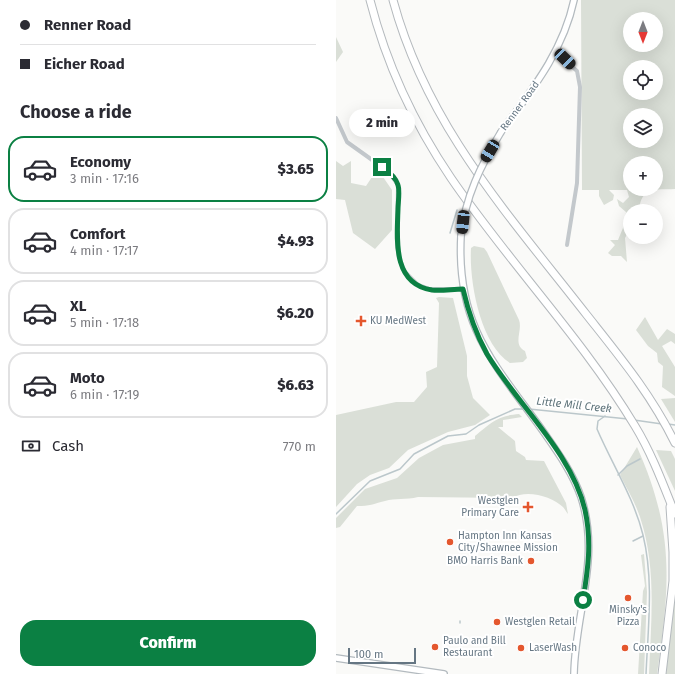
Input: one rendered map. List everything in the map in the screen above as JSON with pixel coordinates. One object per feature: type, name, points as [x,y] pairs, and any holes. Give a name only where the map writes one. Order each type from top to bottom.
[{"type":"highway","points":[[370,0],[380,35],[403,91],[431,145],[447,171],[476,212],[608,386],[636,427],[651,455],[675,514]]},
{"type":"highway","points":[[393,0],[402,30],[423,81],[459,148],[507,214],[624,360],[643,386],[675,443]]},
{"type":"highway","points":[[662,674],[673,573],[669,499]]},
{"type":"main road","name":"Renner Road","points":[[574,0],[568,25],[544,74],[501,132],[476,177],[466,208],[461,236],[460,253],[463,289],[479,338],[487,353],[568,469],[585,509],[590,554],[577,636],[574,674]]},
{"type":"main road","points":[[336,658],[444,674]]},
{"type":"street","points":[[556,52],[577,71],[579,77],[578,169],[567,245]]},
{"type":"street","points":[[336,118],[347,142],[389,172],[398,185],[397,244],[398,258],[404,272],[418,285],[429,289],[463,289]]},
{"type":"shaded area","points":[[581,0],[675,0],[675,189],[663,190],[663,156],[623,156],[623,190],[609,190],[614,195],[613,200],[604,205],[599,196],[599,190],[582,190]]},
{"type":"shaded area","points":[[336,37],[343,52],[336,62]]},
{"type":"shaded area","points":[[336,161],[343,166],[351,161],[351,183],[366,186],[372,177],[383,177],[392,190],[392,230],[375,249],[353,233],[345,200],[336,199]]},
{"type":"shaded area","points":[[644,196],[640,204],[623,204],[623,209],[619,206],[617,199],[623,203],[629,197]]},
{"type":"shaded area","points":[[623,228],[623,244],[626,244],[627,262],[621,256],[612,256],[608,253],[615,245],[610,240],[618,240]]},
{"type":"shaded area","points":[[474,246],[484,248],[487,252],[519,320],[518,341],[521,348],[525,351],[527,358],[523,362],[510,363],[500,354],[491,342],[484,327],[478,311],[472,277],[471,248]]},
{"type":"shaded area","points":[[436,298],[453,298],[467,356],[467,376],[473,398],[490,415],[475,425],[448,432],[408,450],[389,468],[370,475],[357,484],[336,507],[336,415],[396,402],[414,402],[427,387],[426,372],[437,367],[439,303]]},
{"type":"shaded area","points":[[645,317],[658,340],[667,329],[675,334],[675,344],[671,341],[662,346],[675,367],[675,396],[662,387],[663,366],[658,362],[657,353],[648,346],[636,330]]},
{"type":"shaded area","points":[[675,398],[675,422],[661,399]]},
{"type":"shaded area","points":[[519,414],[522,417],[503,420],[503,427],[498,427],[515,441],[516,451],[525,457],[526,460],[544,461],[566,503],[568,514],[558,503],[546,497],[531,494],[518,495],[512,498],[418,497],[389,500],[357,506],[340,527],[336,528],[336,518],[365,489],[397,478],[419,458],[443,445],[475,439],[475,436],[495,420],[505,416]]},
{"type":"shaded area","points":[[637,447],[649,477],[658,506],[666,559],[665,613],[657,674],[649,674],[652,595],[649,556],[638,511],[620,475]]},
{"type":"shaded area","points":[[656,450],[671,451],[675,459],[675,491]]},
{"type":"shaded area","points":[[644,554],[647,592],[644,674],[638,674],[643,591],[645,586],[641,555]]},
{"type":"shaded area","points":[[675,596],[675,674],[666,674]]},
{"type":"waterway","points":[[450,233],[457,210]]},
{"type":"waterway","name":"Little Mill Creek","points":[[336,514],[370,481],[400,469],[414,454],[448,436],[466,434],[479,425],[515,409],[525,409]]},
{"type":"waterway","name":"Little Mill Creek","points":[[529,409],[628,419]]},
{"type":"waterway","points":[[605,416],[598,421],[597,429],[634,508],[643,535],[646,552],[649,587],[649,622],[646,674]]},
{"type":"waterway","name":"Little Mill Creek","points":[[634,420],[662,424]]},
{"type":"waterway","name":"Little Mill Creek","points":[[668,424],[675,425]]},
{"type":"waterway","points":[[618,475],[627,466],[640,459]]},
{"type":"waterway","points":[[633,541],[643,536]]},
{"type":"place","name":"KU MedWest","points":[[361,321]]},
{"type":"place","name":"Westglen Primary Care","points":[[528,507]]},
{"type":"place","name":"Hampton Inn Kansas City/Shawnee Mission","points":[[450,542]]},
{"type":"place","name":"BMO Harris Bank","points":[[531,561]]},
{"type":"place","name":"Minsky's Pizza","points":[[628,598]]},
{"type":"place","name":"Westglen Retail","points":[[497,622]]},
{"type":"place","name":"Paulo and Bill Restaurant","points":[[435,647]]},
{"type":"place","name":"LaserWash","points":[[521,648]]},
{"type":"place","name":"Conoco","points":[[625,648]]},
{"type":"route","points":[[382,167],[389,172],[398,185],[397,244],[398,258],[404,272],[413,282],[424,288],[439,290],[463,289],[472,322],[487,353],[561,458],[575,483],[585,509],[590,546],[589,567],[583,600]]}]
